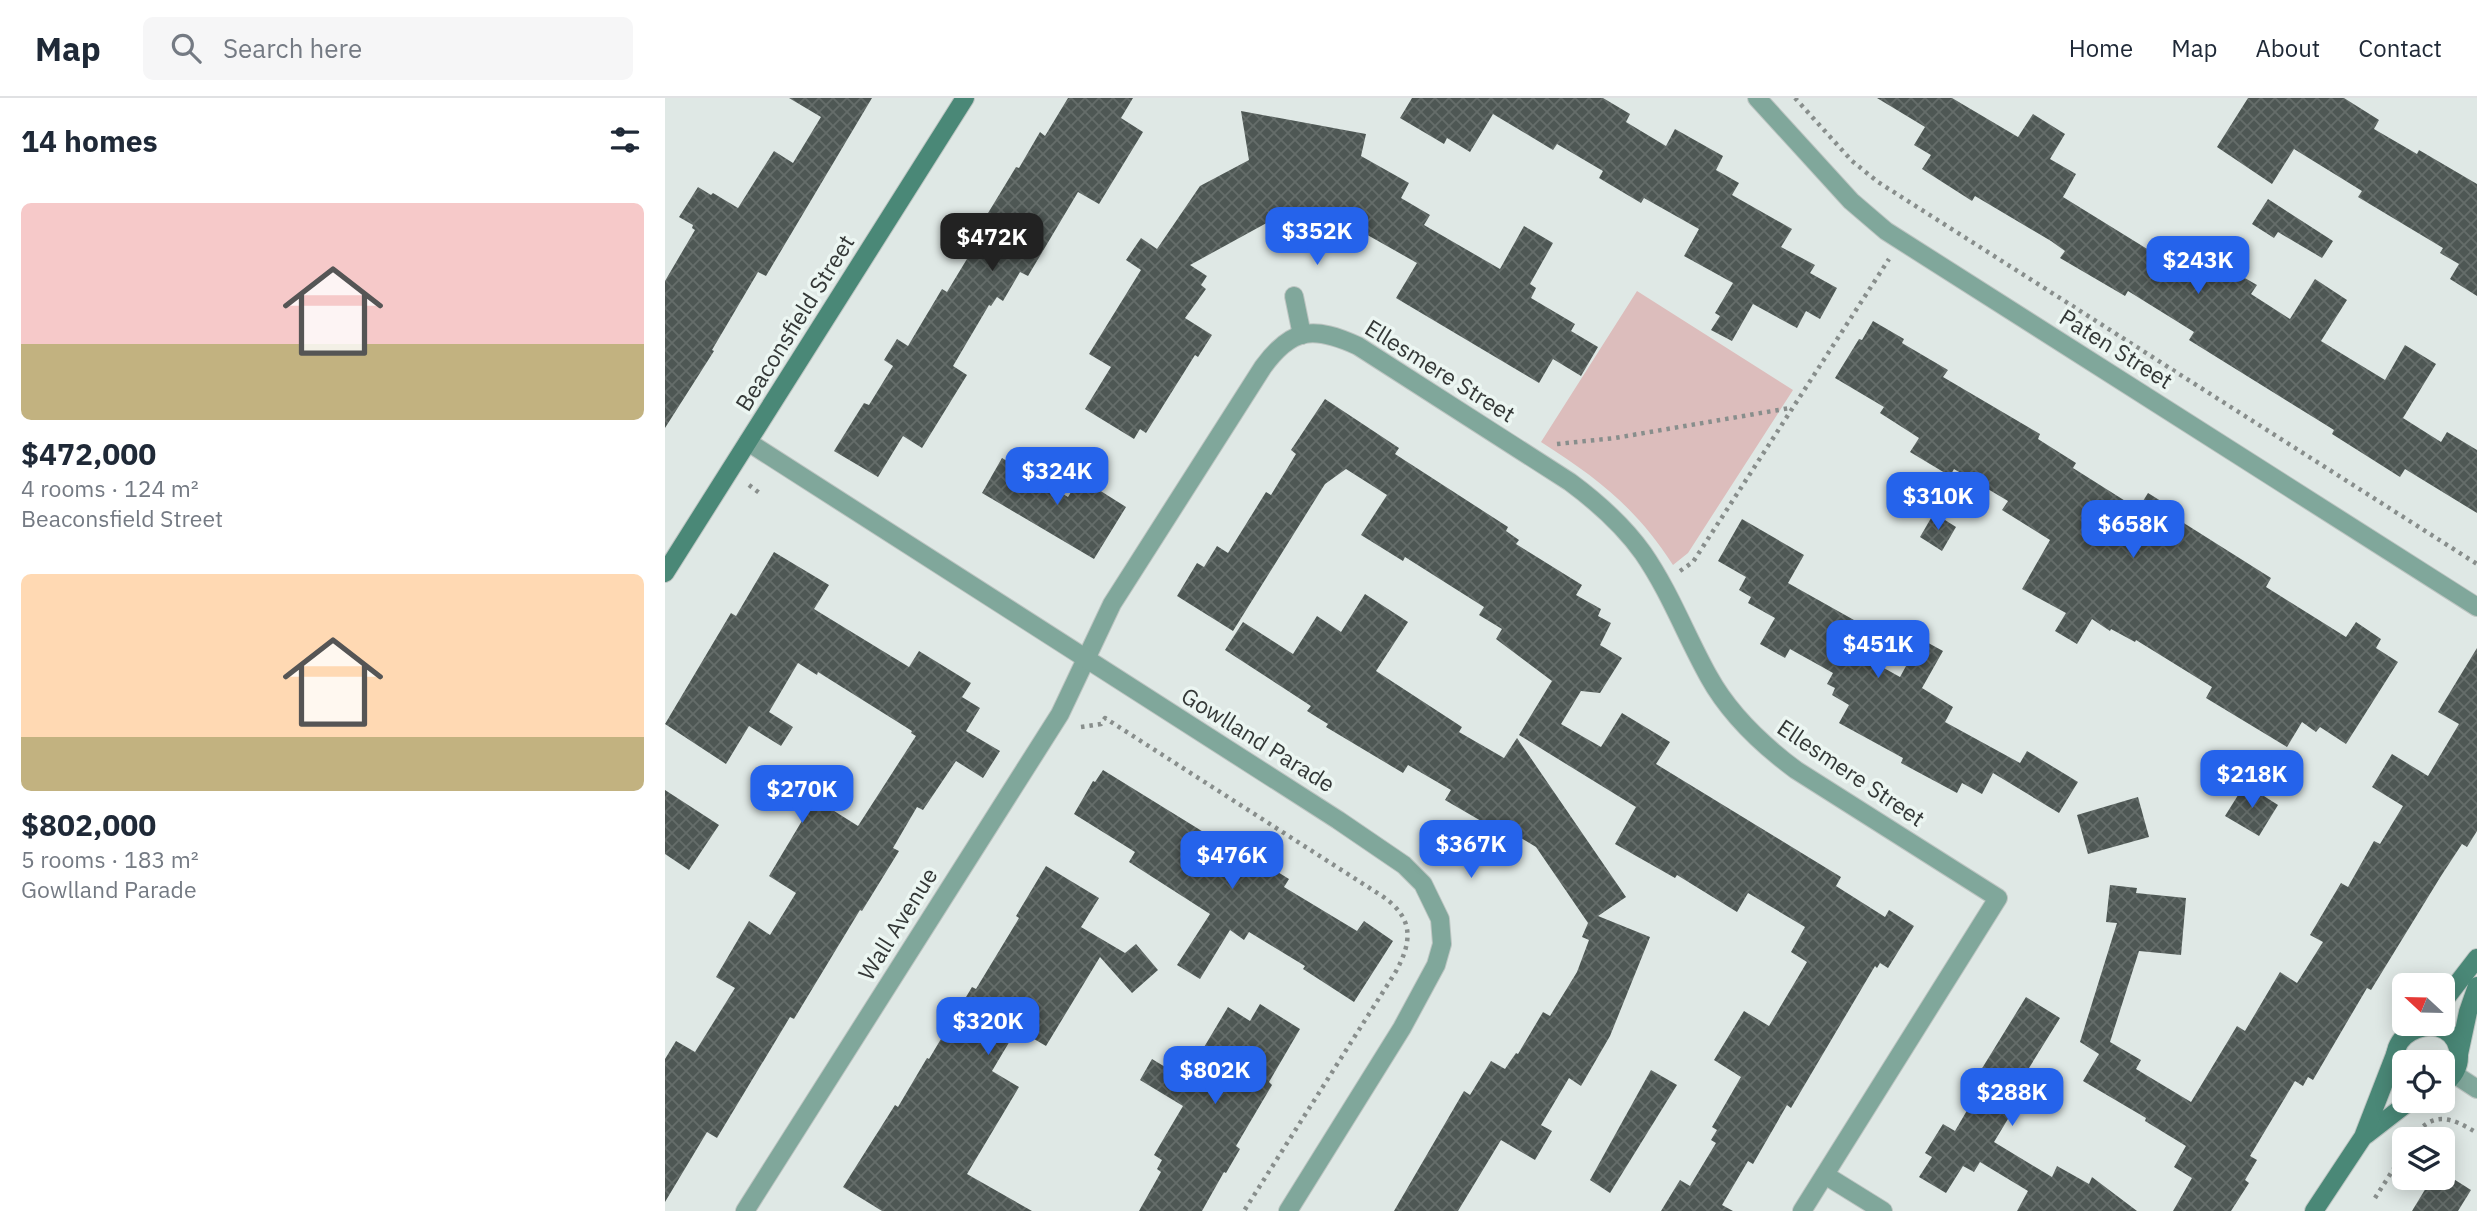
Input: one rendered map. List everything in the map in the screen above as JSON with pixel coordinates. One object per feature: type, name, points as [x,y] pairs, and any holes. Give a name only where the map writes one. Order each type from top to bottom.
[{"type":"main road","name":"Beaconsfield Street","points":[[665,573],[965,98]]},
{"type":"main road","points":[[2455,986],[2477,958]]},
{"type":"main road","points":[[2455,1061],[2477,986]]},
{"type":"main road","points":[[2449,1036],[2457,1048],[2455,1058]]},
{"type":"main road","points":[[2314,1211],[2363,1138],[2392,1062]]},
{"type":"main road","points":[[2363,1138],[2395,1113]]},
{"type":"street","name":"Paten Street","points":[[1757,98],[1851,201],[1901,241],[2477,607]]},
{"type":"street","points":[[1085,659],[1112,604],[1263,367],[1285,341],[1302,335],[1294,296]]},
{"type":"street","name":"Ellesmere Street","points":[[1302,335],[1329,335],[1358,346],[1595,501],[1642,552],[1662,583],[1710,680],[1747,730],[1796,770],[1998,898],[1802,1211]]},
{"type":"street","name":"Gowlland Parade","points":[[748,442],[1338,820],[1404,865],[1423,884],[1440,919],[1442,944],[1436,965],[1389,1051],[1288,1211]]},
{"type":"street","name":"Wall Avenue","points":[[745,1211],[1060,714],[1085,659]]},
{"type":"street","points":[[2455,1074],[2477,1089]]},
{"type":"street","points":[[1825,1175],[1882,1211]]},
{"type":"path","points":[[1795,98],[1852,161],[1878,183],[2477,565]]},
{"type":"path","points":[[1662,583],[1693,562],[1901,241]]},
{"type":"path","points":[[1516,449],[1615,438],[1791,408]]},
{"type":"path","points":[[1060,714],[1081,727],[1101,724],[1105,718],[1382,896],[1392,903],[1406,923],[1409,934],[1399,967],[1244,1211]]},
{"type":"path","points":[[2422,1127],[2441,1118],[2461,1123],[2477,1133]]},
{"type":"path","points":[[2375,1198],[2392,1171]]},
{"type":"shaded area","points":[[1637,291],[1793,390],[1688,553],[1673,565],[1645,527],[1615,496],[1541,442]]},
{"type":"building","points":[[789,98],[872,98],[766,276],[758,272],[712,350],[714,351],[665,428],[665,281],[695,230],[693,225],[679,217],[698,187],[738,208],[774,151],[793,163],[821,117]]},
{"type":"building","points":[[1068,98],[1133,98],[1121,118],[1143,132],[1099,204],[1078,192],[1028,276],[1020,272],[1003,301],[997,297],[991,306],[989,305],[953,366],[967,375],[922,448],[903,436],[878,477],[834,451],[864,403],[869,405],[893,366],[884,360],[897,339],[908,346],[942,289],[947,292],[973,249],[968,246],[1016,167],[1019,168],[1040,132],[1045,136]]},
{"type":"building","points":[[1412,98],[1603,98],[1630,114],[1626,122],[1666,146],[1675,129],[1723,156],[1716,170],[1739,183],[1732,195],[1792,229],[1781,247],[1815,265],[1810,273],[1837,288],[1820,319],[1806,311],[1797,328],[1753,304],[1732,341],[1711,330],[1720,316],[1715,313],[1733,283],[1684,256],[1699,229],[1644,198],[1641,203],[1599,178],[1603,171],[1557,144],[1553,150],[1493,114],[1470,152],[1447,138],[1444,144],[1400,118]]},
{"type":"building","points":[[1877,98],[1952,98],[2018,137],[2033,114],[2065,134],[2050,159],[2076,174],[2063,197],[2178,268],[2191,247],[2257,285],[2251,294],[2290,319],[2315,279],[2347,300],[2321,341],[2385,380],[2405,345],[2436,364],[2403,418],[2441,442],[2447,432],[2477,450],[2477,513],[2405,469],[2400,477],[2332,434],[2334,430],[2189,340],[2194,332],[2128,291],[2125,296],[2060,258],[2065,251],[2051,241],[1975,196],[1972,201],[1922,169],[1931,155],[1914,145],[1925,127]]},
{"type":"building","points":[[2248,98],[2344,98],[2379,120],[2374,129],[2417,154],[2419,150],[2477,184],[2477,296],[2450,279],[2459,264],[2440,253],[2443,248],[2358,197],[2362,191],[2294,149],[2272,184],[2217,147]]},
{"type":"building","points":[[1241,111],[1366,134],[1361,156],[1409,183],[1401,198],[1430,215],[1424,225],[1500,269],[1524,226],[1553,243],[1530,284],[1536,288],[1531,298],[1575,324],[1571,331],[1598,347],[1581,376],[1553,359],[1539,383],[1396,298],[1417,263],[1348,224],[1343,252],[1316,247],[1321,221],[1283,214],[1190,265],[1207,276],[1201,285],[1206,289],[1185,318],[1212,335],[1198,357],[1195,355],[1146,433],[1140,429],[1134,439],[1085,409],[1111,367],[1089,354],[1141,270],[1126,260],[1141,238],[1157,249],[1200,186],[1249,160]]},
{"type":"building","points":[[2268,199],[2333,241],[2322,258],[2278,232],[2274,238],[2252,224]]},
{"type":"building","points":[[1873,321],[1904,339],[1902,343],[1948,370],[1943,377],[2040,434],[2038,439],[2076,463],[2073,468],[2138,509],[2148,493],[2182,514],[2179,520],[2271,578],[2266,587],[2346,637],[2356,622],[2381,639],[2376,648],[2398,662],[2346,744],[2320,727],[2316,732],[2302,722],[2287,747],[2206,698],[2212,687],[2136,640],[2135,642],[2111,629],[2110,631],[2092,619],[2077,644],[2055,631],[2066,613],[2022,589],[2050,540],[2002,510],[2008,501],[1954,469],[1950,476],[1910,452],[1919,438],[1880,413],[1884,407],[1835,378]]},
{"type":"building","points":[[1325,399],[1399,448],[1395,454],[1508,527],[1506,531],[1519,540],[1516,544],[1582,585],[1576,595],[1601,609],[1598,616],[1611,623],[1600,645],[1622,658],[1600,693],[1581,691],[1561,724],[1601,747],[1622,713],[1670,742],[1656,764],[1841,877],[1836,886],[1885,917],[1889,910],[1914,926],[1888,968],[1880,963],[1877,968],[1875,966],[1791,1108],[1787,1105],[1753,1164],[1748,1161],[1722,1205],[1733,1211],[1661,1211],[1680,1180],[1690,1186],[1716,1143],[1711,1140],[1717,1130],[1712,1127],[1741,1077],[1714,1060],[1744,1011],[1769,1026],[1807,962],[1791,952],[1805,927],[1748,893],[1737,912],[1677,875],[1675,878],[1615,844],[1636,807],[1519,735],[1552,681],[1496,639],[1502,629],[1479,615],[1484,607],[1405,557],[1403,561],[1361,535],[1387,495],[1346,469],[1325,484],[1233,631],[1177,596],[1197,563],[1204,567],[1217,546],[1228,553],[1266,492],[1271,495],[1296,454],[1291,450]]},
{"type":"building","points":[[1002,458],[1068,497],[1080,478],[1126,507],[1094,559],[982,493]]},
{"type":"building","points":[[1934,513],[1956,527],[1942,551],[1920,537]]},
{"type":"building","points":[[1742,519],[1804,555],[1788,583],[1870,629],[1857,653],[1900,677],[1921,639],[1943,651],[1922,688],[1953,707],[1945,722],[2020,763],[2027,751],[2078,782],[2059,813],[1993,773],[1982,794],[1962,783],[1957,793],[1901,763],[1903,758],[1839,723],[1849,705],[1832,695],[1835,688],[1827,684],[1833,673],[1790,649],[1785,658],[1760,644],[1775,618],[1748,603],[1751,597],[1739,590],[1746,577],[1718,561]]},
{"type":"building","points":[[774,552],[829,585],[814,609],[909,667],[919,651],[971,683],[962,697],[980,708],[966,731],[1000,751],[983,778],[956,761],[923,810],[917,807],[893,848],[899,851],[794,1019],[790,1017],[717,1138],[707,1132],[665,1202],[665,1059],[676,1041],[695,1052],[735,988],[716,977],[749,921],[770,935],[796,893],[769,876],[815,799],[858,826],[916,736],[818,672],[817,675],[798,663],[769,712],[793,727],[781,746],[749,726],[726,764],[665,724],[731,613],[736,616]]},
{"type":"building","points":[[1365,594],[1408,622],[1376,671],[1462,727],[1459,732],[1504,758],[1517,738],[1626,897],[1598,916],[1650,937],[1610,1036],[1581,1086],[1569,1078],[1541,1125],[1552,1131],[1535,1160],[1501,1140],[1458,1211],[1394,1211],[1464,1091],[1470,1095],[1491,1061],[1505,1069],[1516,1053],[1518,1054],[1543,1012],[1550,1016],[1577,972],[1589,940],[1582,937],[1588,923],[1536,847],[1491,820],[1488,825],[1445,800],[1451,790],[1408,765],[1403,773],[1326,727],[1328,724],[1307,711],[1311,706],[1225,650],[1243,622],[1293,654],[1317,616],[1341,632]]},
{"type":"building","points":[[2477,648],[2477,831],[2467,847],[2462,844],[2371,990],[2367,988],[2313,1080],[2308,1077],[2303,1086],[2295,1081],[2250,1156],[2257,1160],[2245,1180],[2249,1183],[2231,1211],[2173,1211],[2192,1178],[2174,1167],[2186,1146],[2145,1121],[2146,1118],[2083,1081],[2099,1054],[2080,1042],[2117,923],[2106,922],[2110,885],[2137,888],[2136,893],[2186,898],[2181,955],[2139,951],[2110,1042],[2141,1060],[2136,1069],[2191,1102],[2237,1026],[2245,1031],[2280,972],[2297,983],[2323,942],[2310,935],[2341,883],[2348,887],[2374,841],[2380,844],[2403,806],[2372,787],[2392,754],[2428,776],[2459,724],[2438,712]]},
{"type":"building","points":[[1103,770],[1231,849],[1234,845],[1289,879],[1284,887],[1357,931],[1364,921],[1393,941],[1354,1002],[1303,969],[1305,966],[1249,932],[1244,940],[1230,930],[1200,979],[1177,965],[1210,914],[1129,862],[1135,852],[1074,814],[1093,781],[1095,782]]},
{"type":"building","points":[[2245,784],[2278,805],[2259,836],[2225,816]]},
{"type":"building","points":[[665,790],[719,825],[689,870],[665,854]]},
{"type":"building","points":[[2138,797],[2149,837],[2088,854],[2077,815]]},
{"type":"building","points":[[1046,866],[1099,898],[1081,927],[1125,953],[1136,944],[1158,970],[1132,993],[1100,957],[1046,1046],[1017,1029],[992,1071],[1019,1087],[967,1174],[1032,1211],[882,1211],[843,1187],[895,1105],[898,1107],[927,1058],[929,1059],[972,987],[976,989],[1019,918],[1016,916]]},
{"type":"building","points":[[2026,997],[2060,1018],[2024,1076],[2031,1081],[1994,1142],[2052,1177],[2057,1166],[2089,1184],[2092,1177],[2137,1211],[2017,1211],[2028,1191],[1980,1162],[1974,1172],[1963,1166],[1946,1193],[1919,1177],[1932,1157],[1925,1153],[1943,1124],[1955,1131],[1979,1090],[1974,1087],[1983,1072],[1981,1070]]},
{"type":"building","points":[[1260,1004],[1300,1029],[1269,1082],[1272,1085],[1236,1146],[1240,1149],[1226,1173],[1224,1172],[1202,1211],[1139,1211],[1161,1172],[1157,1169],[1162,1160],[1154,1155],[1183,1106],[1140,1080],[1152,1059],[1185,1079],[1228,1007],[1250,1021]]},
{"type":"building","points":[[1651,1070],[1677,1085],[1610,1193],[1590,1180]]},
{"type":"building","points":[[2455,1180],[2471,1190],[2458,1211],[2412,1211],[2425,1190],[2455,1190]]}]
